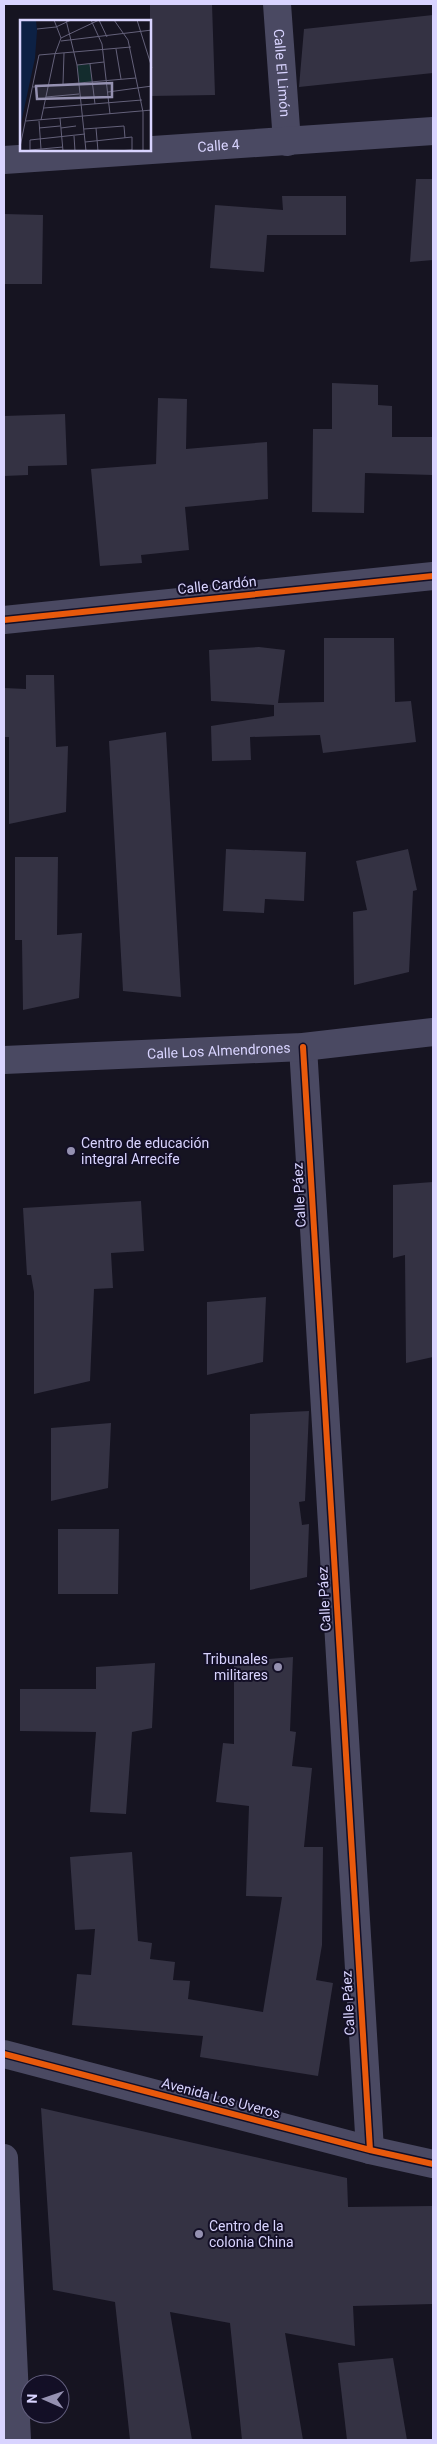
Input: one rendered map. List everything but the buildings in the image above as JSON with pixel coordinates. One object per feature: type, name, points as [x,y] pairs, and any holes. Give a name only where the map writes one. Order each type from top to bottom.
[{"type":"street","name":"Calle El Limón","points":[[278,4],[287,142]]},
{"type":"street","name":"Calle 4","points":[[151,151],[433,132]]},
{"type":"street","name":"Calle 4","points":[[4,160],[146,151]]},
{"type":"street","name":"Calle Cardón","points":[[4,620],[433,576]]},
{"type":"street","name":"Calle Los Almendrones","points":[[4,1060],[302,1046],[433,1032]]},
{"type":"street","name":"Calle Páez","points":[[302,1046],[370,2150]]},
{"type":"street","name":"Avenida Los Uveros","points":[[4,2054],[370,2150],[433,2164]]},
{"type":"street","points":[[4,2158],[17,2440]]},
{"type":"cycle path","points":[[4,620],[433,576]]},
{"type":"cycle path","points":[[303,1047],[370,2150]]},
{"type":"cycle path","points":[[4,2054],[370,2150],[433,2164]]},
{"type":"place","name":"Centro de educación integral Arrecife","points":[[71,1151]]},
{"type":"place","name":"Tribunales militares","points":[[278,1667]]},
{"type":"place","name":"Centro de la colonia China","points":[[199,2234]]}]
